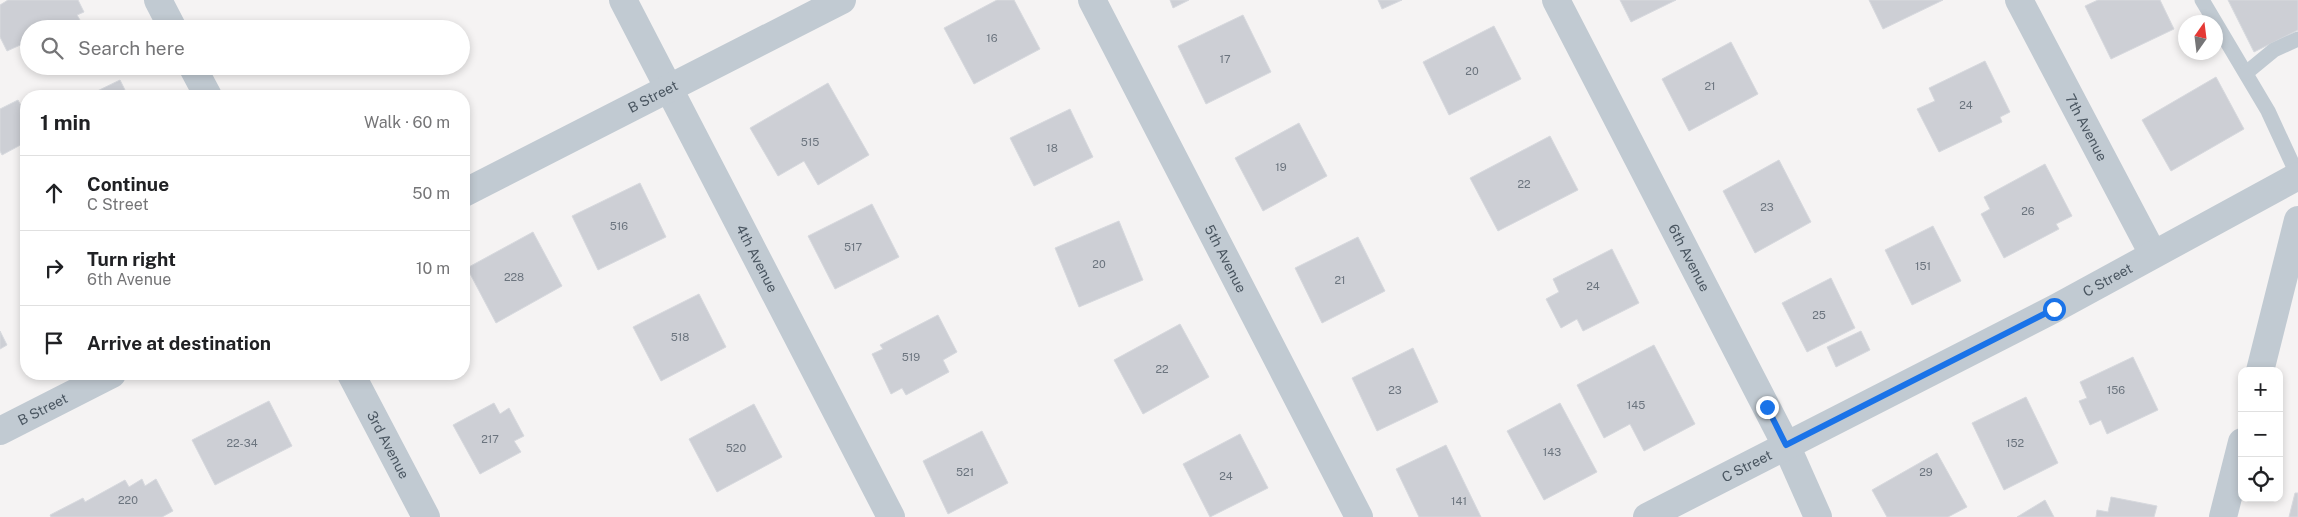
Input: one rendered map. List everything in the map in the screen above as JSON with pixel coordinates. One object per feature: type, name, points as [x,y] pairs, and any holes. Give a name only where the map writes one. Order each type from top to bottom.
[{"type":"street","points":[[158,0],[168,20]]},
{"type":"street","name":"4th Avenue","points":[[623,0],[891,517]]},
{"type":"street","name":"B Street","points":[[470,190],[842,0]]},
{"type":"street","name":"5th Avenue","points":[[1092,0],[1359,517]]},
{"type":"street","name":"6th Avenue","points":[[1556,0],[1786,445],[1818,517]]},
{"type":"street","name":"7th Avenue","points":[[2020,0],[2153,254]]},
{"type":"street","points":[[197,75],[205,90]]},
{"type":"street","name":"C Street","points":[[1647,517],[2054,309],[2298,176]]},
{"type":"street","points":[[2261,367],[2298,220]]},
{"type":"street","name":"B Street","points":[[0,431],[100,380]]},
{"type":"street","name":"3rd Avenue","points":[[354,380],[426,517]]},
{"type":"street","points":[[2223,517],[2238,457]]},
{"type":"lane","points":[[2202,0],[2268,111],[2298,176]]},
{"type":"lane","points":[[2246,73],[2274,50],[2298,39]]},
{"type":"building","points":[[8,0],[78,0],[84,12],[77,15],[80,20],[20,20],[20,45],[7,51],[0,37],[0,5]]},
{"type":"building","points":[[997,0],[1014,0],[1040,49],[974,84],[944,28]]},
{"type":"building","points":[[1170,0],[1189,0],[1173,8]]},
{"type":"building","points":[[1378,0],[1402,0],[1382,9]]},
{"type":"building","points":[[1620,0],[1676,0],[1631,22]]},
{"type":"building","points":[[1869,0],[1943,0],[1883,29]]},
{"type":"building","points":[[2098,0],[2160,0],[2174,29],[2111,59],[2085,6]]},
{"type":"building","points":[[2228,0],[2298,0],[2298,30],[2254,52]]},
{"type":"building","points":[[1243,15],[1271,72],[1206,104],[1178,46]]},
{"type":"building","points":[[1494,26],[1521,79],[1449,115],[1423,62]]},
{"type":"building","points":[[1731,42],[1758,94],[1689,131],[1662,79]]},
{"type":"building","points":[[1985,61],[2010,112],[2000,117],[2002,122],[1939,152],[1917,109],[1935,101],[1929,88]]},
{"type":"building","points":[[2216,77],[2244,129],[2171,171],[2142,120]]},
{"type":"building","points":[[120,80],[125,90],[99,90]]},
{"type":"building","points":[[828,83],[869,155],[818,185],[804,161],[778,176],[750,128]]},
{"type":"building","points":[[18,100],[20,104],[20,145],[2,155],[0,151],[0,109]]},
{"type":"building","points":[[1070,109],[1093,157],[1034,186],[1010,138]]},
{"type":"building","points":[[1299,123],[1327,176],[1263,211],[1235,158]]},
{"type":"building","points":[[1550,136],[1578,190],[1498,231],[1470,178]]},
{"type":"building","points":[[1779,160],[1811,222],[1755,253],[1723,191]]},
{"type":"building","points":[[2045,164],[2072,216],[2056,224],[2059,229],[2004,258],[1981,214],[1990,209],[1984,197]]},
{"type":"building","points":[[640,183],[666,237],[598,270],[572,216]]},
{"type":"building","points":[[872,204],[899,257],[835,289],[808,236]]},
{"type":"building","points":[[1119,221],[1143,280],[1079,307],[1055,248]]},
{"type":"building","points":[[1933,226],[1961,281],[1912,305],[1885,250]]},
{"type":"building","points":[[533,232],[562,286],[496,323],[470,274],[470,266]]},
{"type":"building","points":[[1358,237],[1385,291],[1322,323],[1295,268]]},
{"type":"building","points":[[1612,249],[1639,303],[1583,331],[1577,319],[1561,328],[1546,299],[1559,292],[1553,279]]},
{"type":"building","points":[[1831,278],[1855,328],[1807,352],[1782,303]]},
{"type":"building","points":[[699,294],[726,347],[661,381],[633,327]]},
{"type":"building","points":[[938,315],[957,352],[943,360],[949,372],[906,395],[902,388],[891,394],[872,354],[883,349],[880,345]]},
{"type":"building","points":[[1180,324],[1209,377],[1143,414],[1114,360]]},
{"type":"building","points":[[0,331],[7,345],[0,349]]},
{"type":"building","points":[[1861,331],[1870,350],[1836,367],[1827,347]]},
{"type":"building","points":[[1654,345],[1695,424],[1644,451],[1630,424],[1604,438],[1577,385]]},
{"type":"building","points":[[1413,348],[1438,402],[1377,431],[1352,378]]},
{"type":"building","points":[[2133,357],[2158,410],[2107,434],[2101,420],[2090,425],[2079,401],[2087,398],[2080,382]]},
{"type":"building","points":[[2026,397],[2058,463],[2004,490],[1972,423]]},
{"type":"building","points":[[269,401],[292,446],[215,485],[192,440]]},
{"type":"building","points":[[494,403],[500,414],[509,408],[524,436],[514,441],[521,452],[480,474],[453,425]]},
{"type":"building","points":[[1560,403],[1597,472],[1544,500],[1507,431]]},
{"type":"building","points":[[754,404],[782,457],[717,492],[689,439]]},
{"type":"building","points":[[982,431],[1008,483],[948,514],[923,461]]},
{"type":"building","points":[[1240,434],[1268,488],[1210,517],[1183,464]]},
{"type":"building","points":[[1446,445],[1481,517],[1419,517],[1396,469]]},
{"type":"building","points":[[1937,453],[1967,507],[1948,517],[1887,517],[1872,490]]},
{"type":"building","points":[[142,479],[145,486],[156,479],[173,511],[162,517],[51,517],[50,515],[83,498],[85,502],[125,480],[129,487]]},
{"type":"building","points":[[2295,493],[2298,493],[2298,517],[2289,517]]},
{"type":"building","points":[[2111,497],[2157,506],[2154,517],[2096,517],[2097,510],[2108,512]]},
{"type":"building","points":[[2045,500],[2054,517],[2017,517]]},
{"type":"route","points":[[1767,407],[1786,445],[2054,309]]}]
